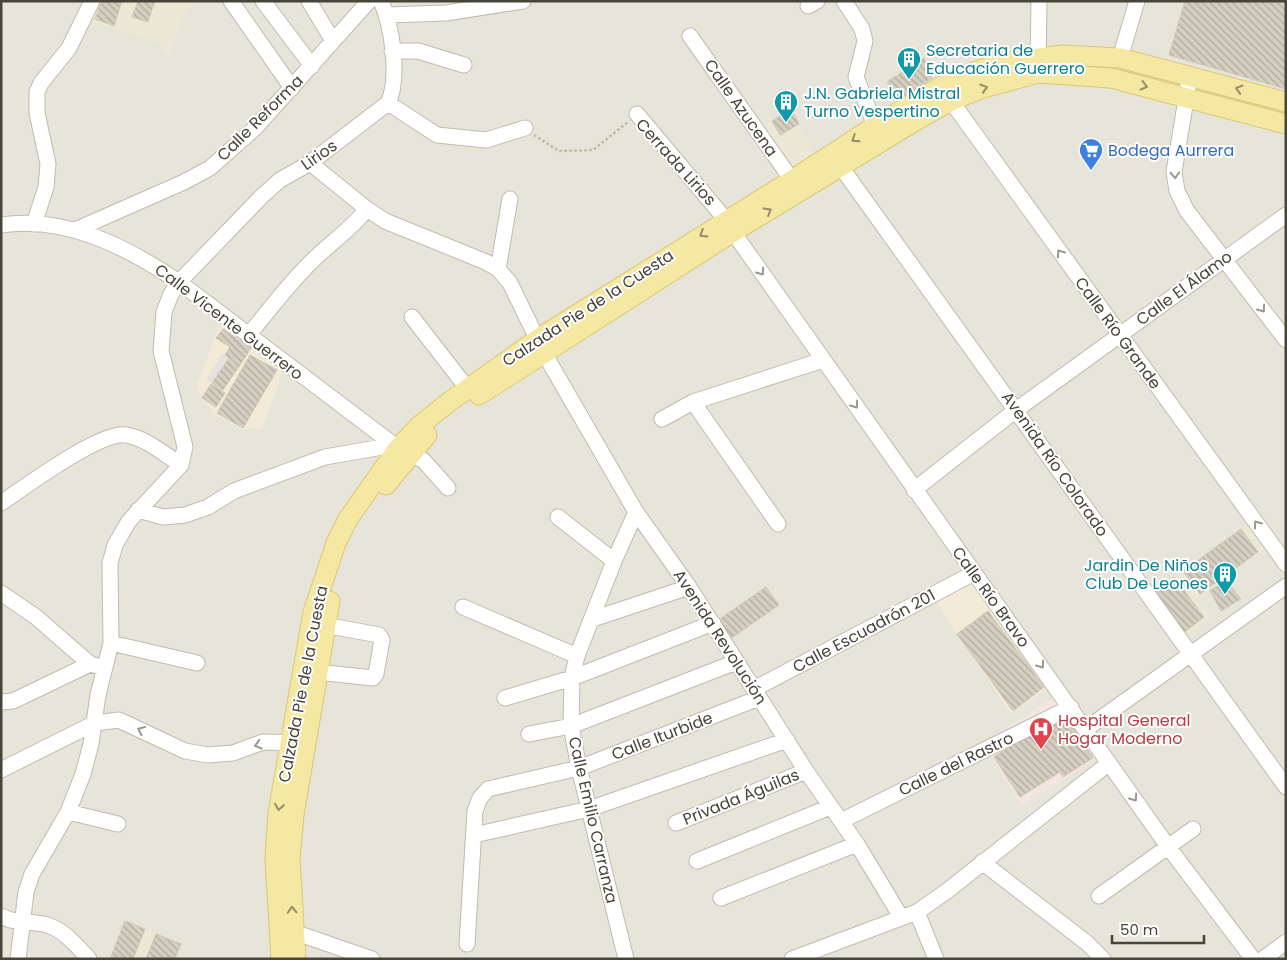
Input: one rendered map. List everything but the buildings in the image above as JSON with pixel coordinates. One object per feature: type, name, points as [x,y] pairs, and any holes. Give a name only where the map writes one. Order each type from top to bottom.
[{"type":"main road","name":"Calzada Pie de la Cuesta","points":[[730,226],[841,167],[951,101],[1062,55],[1120,58],[1190,75],[1286,102]]},
{"type":"main road","name":"Calzada Pie de la Cuesta","points":[[296,959],[290,860],[298,742],[314,645],[316,604],[336,543],[364,494],[420,426],[467,388],[542,345],[730,226],[792,180],[875,126],[940,87],[973,72],[1002,64],[1038,65],[1111,78],[1286,124]]},
{"type":"main road","name":"Calzada Pie de la Cuesta","points":[[282,959],[275,858],[278,813],[317,672],[314,645],[324,625],[335,580],[355,532],[401,449],[542,345]]},
{"type":"street","points":[[34,224],[46,187],[48,164],[37,113],[37,92],[41,83],[69,48],[92,1]]},
{"type":"street","points":[[231,1],[292,88]]},
{"type":"street","points":[[263,1],[312,66]]},
{"type":"street","points":[[309,1],[333,42]]},
{"type":"street","name":"Calle Reforma","points":[[75,230],[184,182],[210,168],[255,128],[369,1]]},
{"type":"street","points":[[523,1],[449,7],[384,8],[392,51],[392,90],[388,103],[437,135],[486,140],[524,128]]},
{"type":"street","points":[[844,1],[862,29],[865,41],[856,77],[875,126]]},
{"type":"street","points":[[1038,65],[1039,1]]},
{"type":"street","points":[[1120,58],[1138,1]]},
{"type":"street","name":"Calle Azucena","points":[[690,36],[792,180]]},
{"type":"street","points":[[392,51],[418,51],[464,65]]},
{"type":"street","points":[[1190,75],[1174,172],[1177,191],[1186,210],[1225,258],[1286,340]]},
{"type":"street","name":"Calle Río Grande","points":[[951,101],[1286,564]]},
{"type":"street","name":"Lirios","points":[[181,464],[185,447],[161,351],[164,312],[179,282],[262,196],[280,180],[310,163],[388,103]]},
{"type":"street","name":"Cerrada Lirios","points":[[637,114],[730,226]]},
{"type":"street","points":[[310,163],[367,209],[385,221],[486,262],[498,269],[510,199]]},
{"type":"street","name":"Avenida Río Colorado","points":[[841,167],[1286,786]]},
{"type":"street","points":[[248,336],[294,280],[315,258],[351,228],[367,209]]},
{"type":"street","name":"Calle El Álamo","points":[[914,490],[1016,410],[1286,215]]},
{"type":"street","name":"Calle Vicente Guerrero","points":[[1,225],[34,224],[75,230],[113,244],[152,264],[179,282],[248,336],[401,449],[424,461],[448,488]]},
{"type":"street","name":"Calle Río Bravo","points":[[730,226],[914,490],[1086,728],[1169,848],[1253,959]]},
{"type":"street","name":"Avenida Revolución","points":[[498,269],[510,283],[542,345],[636,512],[713,623],[806,771],[857,844],[901,917]]},
{"type":"street","points":[[412,317],[467,388]]},
{"type":"street","points":[[662,419],[693,402],[823,360]]},
{"type":"street","points":[[693,402],[778,524]]},
{"type":"street","points":[[1,504],[26,485],[96,443],[125,435],[143,441],[181,464],[129,520],[115,545],[110,563],[111,643],[98,695],[95,722],[83,774],[68,812],[32,874],[26,892],[18,959]]},
{"type":"street","points":[[138,510],[164,517],[185,515],[208,507],[234,491],[325,457],[401,449]]},
{"type":"street","name":"Calle Emilio Carranza","points":[[626,959],[578,768],[571,726],[572,678],[577,656],[593,619],[614,560],[636,512]]},
{"type":"street","points":[[558,517],[614,560]]},
{"type":"street","name":"Calle Escuadrón 201","points":[[757,694],[974,573]]},
{"type":"street","points":[[1086,728],[1286,586]]},
{"type":"street","points":[[593,619],[689,587]]},
{"type":"street","points":[[1,593],[36,617],[90,664],[105,668]]},
{"type":"street","points":[[463,607],[577,656]]},
{"type":"street","points":[[505,698],[572,678],[713,623]]},
{"type":"street","points":[[317,672],[373,678],[376,674],[382,640],[379,635],[324,625]]},
{"type":"street","points":[[111,643],[197,663]]},
{"type":"street","points":[[529,734],[571,726],[736,662]]},
{"type":"street","points":[[1,702],[14,701],[90,664]]},
{"type":"street","name":"Calle Iturbide","points":[[474,835],[475,811],[480,798],[488,789],[578,768],[757,694]]},
{"type":"street","name":"Calle del Rastro","points":[[841,821],[1071,707]]},
{"type":"street","points":[[1,770],[95,722],[119,720],[185,751],[208,755],[233,753],[263,742],[298,742]]},
{"type":"street","points":[[467,944],[474,835],[589,809],[786,740]]},
{"type":"street","points":[[792,959],[917,912],[947,891],[1110,763]]},
{"type":"street","name":"Privada Águilas","points":[[676,823],[806,771]]},
{"type":"street","points":[[697,861],[830,807]]},
{"type":"street","points":[[68,812],[118,824]]},
{"type":"street","points":[[1100,896],[1193,829]]},
{"type":"street","points":[[721,898],[857,844]]},
{"type":"street","points":[[982,862],[1087,944],[1103,959]]},
{"type":"street","points":[[917,912],[936,959]]},
{"type":"street","points":[[1,916],[23,924],[46,925],[63,934],[89,959]]},
{"type":"street","points":[[294,932],[372,959]]},
{"type":"street","points":[[1263,959],[1286,942]]},
{"type":"path","name":"Cerrada Lirios","points":[[524,128],[559,152],[593,150],[637,114]]},
{"type":"shaded area","points":[[1,1],[1286,1],[1286,959],[1,959]]},
{"type":"shaded area","points":[[95,1],[194,1],[180,21],[169,56],[157,43],[87,20]]},
{"type":"shaded area","points":[[791,109],[814,152],[780,174],[757,131]]},
{"type":"shaded area","points":[[219,326],[283,372],[261,430],[250,427],[243,430],[215,414],[203,401],[197,386]]},
{"type":"shaded area","points":[[222,354],[228,358],[212,383],[206,379]]},
{"type":"shaded area","points":[[1248,524],[1266,548],[1195,599],[1210,617],[1182,639],[1152,593]]},
{"type":"shaded area","points":[[970,578],[1048,688],[1011,714],[934,599]]},
{"type":"shaded area","name":"Hospital General Hogar Moderno","points":[[1059,694],[1099,757],[1022,806],[982,743]]},
{"type":"shaded area","points":[[125,921],[181,944],[175,959],[110,959]]},
{"type":"place","name":"Secretaria de Educación Guerrero","points":[[909,80]]},
{"type":"place","name":"J.N. Gabriela Mistral Turno Vespertino","points":[[786,123]]},
{"type":"place","name":"Bodega Aurrera","points":[[1091,171]]},
{"type":"place","name":"Jardin De Niños Club De Leones","points":[[1225,595]]},
{"type":"place","name":"Hospital General Hogar Moderno","points":[[1041,750]]}]
